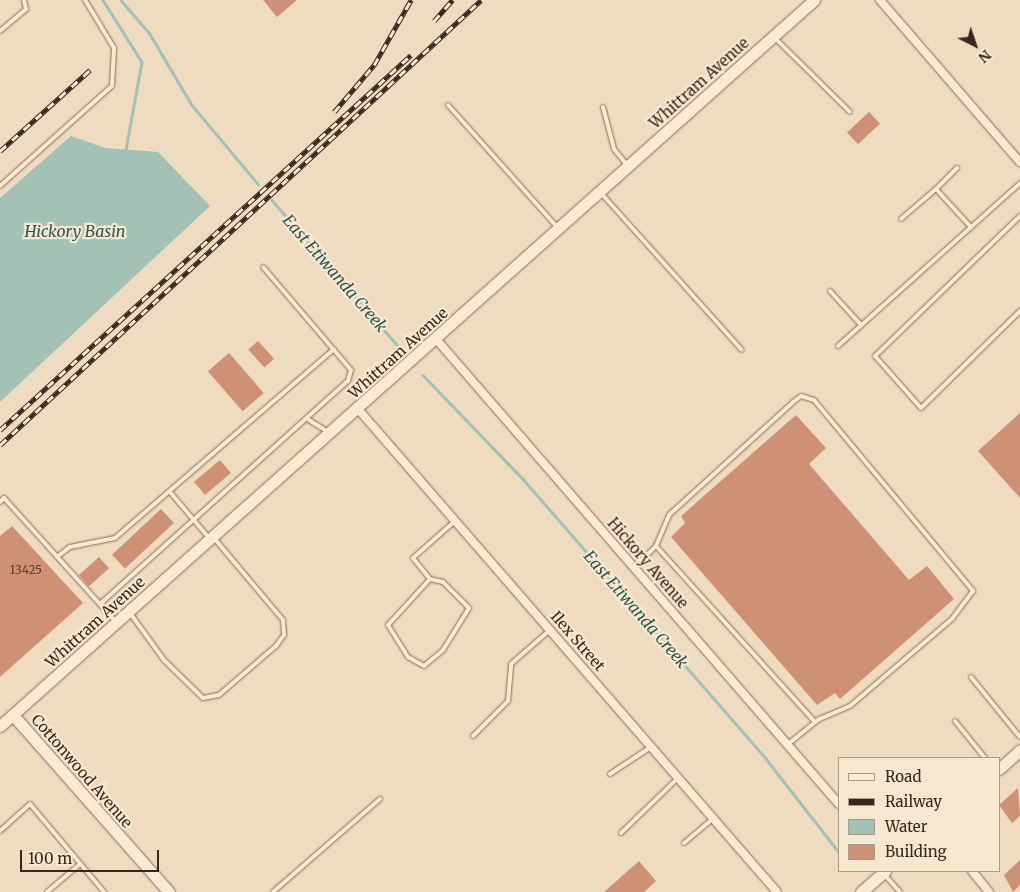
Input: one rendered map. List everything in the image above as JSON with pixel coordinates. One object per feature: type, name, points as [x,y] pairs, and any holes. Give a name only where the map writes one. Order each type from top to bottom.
[{"type":"street","name":"Whittram Avenue","points":[[0,726],[420,354],[814,0]]},
{"type":"street","points":[[880,0],[1020,162]]},
{"type":"street","name":"Hickory Avenue","points":[[436,339],[838,803]]},
{"type":"street","name":"Ilex Street","points":[[358,409],[777,892]]},
{"type":"street","name":"Cottonwood Avenue","points":[[13,715],[169,892]]},
{"type":"street","points":[[1000,768],[1020,750]]},
{"type":"street","points":[[861,892],[884,872]]},
{"type":"street","points":[[973,872],[989,892]]},
{"type":"lane","points":[[0,31],[26,9],[24,0]]},
{"type":"lane","points":[[0,186],[112,86],[114,48],[85,0]]},
{"type":"lane","points":[[774,36],[850,112]]},
{"type":"lane","points":[[448,105],[559,229]]},
{"type":"lane","points":[[603,107],[614,149],[629,166]]},
{"type":"lane","points":[[902,218],[957,168]]},
{"type":"lane","points":[[838,346],[1020,183]]},
{"type":"lane","points":[[936,188],[971,227]]},
{"type":"lane","points":[[600,192],[742,350]]},
{"type":"lane","points":[[1020,216],[875,356],[921,408],[1020,311]]},
{"type":"lane","points":[[100,604],[193,520],[309,420],[344,387],[351,374],[334,349],[263,267]]},
{"type":"lane","points":[[830,291],[861,325]]},
{"type":"lane","points":[[57,557],[70,547],[115,538],[334,349]]},
{"type":"lane","points":[[634,568],[656,546],[675,510],[793,402],[801,396],[814,400],[973,591],[953,618],[850,706],[815,722],[787,745]]},
{"type":"lane","points":[[309,420],[330,434]]},
{"type":"lane","points":[[128,612],[164,660],[203,698],[219,695],[276,646],[284,635],[283,620],[170,492]]},
{"type":"lane","points":[[0,502],[4,498],[117,622]]},
{"type":"lane","points":[[430,579],[388,625],[408,657],[424,666],[443,650],[469,608],[443,582],[430,579],[413,558],[455,520]]},
{"type":"lane","points":[[656,546],[815,722]]},
{"type":"lane","points":[[473,736],[508,701],[511,664],[550,630]]},
{"type":"lane","points":[[971,677],[1020,737]]},
{"type":"lane","points":[[955,721],[984,757]]},
{"type":"lane","points":[[610,774],[651,747]]},
{"type":"lane","points":[[621,833],[678,778]]},
{"type":"lane","points":[[273,892],[380,799]]},
{"type":"lane","points":[[0,831],[30,804],[104,892]]},
{"type":"lane","points":[[684,843],[713,819]]},
{"type":"lane","points":[[47,892],[80,864]]},
{"type":"lane","points":[[884,872],[900,892]]},
{"type":"water","name":"Hickory Basin","points":[[71,136],[105,148],[158,152],[210,206],[0,402],[0,198]]},
{"type":"building","points":[[263,0],[297,0],[277,17]]},
{"type":"building","points":[[869,112],[880,124],[858,144],[847,132]]},
{"type":"building","points":[[258,341],[274,359],[264,368],[248,350]]},
{"type":"building","points":[[229,353],[264,393],[243,411],[208,371]]},
{"type":"building","points":[[1020,413],[1020,498],[978,451]]},
{"type":"building","points":[[796,415],[826,448],[809,464],[909,580],[927,566],[954,599],[840,699],[835,693],[817,705],[671,537],[685,523],[681,516]]},
{"type":"building","points":[[220,460],[231,473],[205,495],[194,482]]},
{"type":"building","points":[[161,509],[174,523],[125,569],[112,555]]},
{"type":"building","points":[[12,526],[83,603],[0,677],[0,536]]},
{"type":"building","points":[[99,557],[109,568],[89,586],[79,575]]},
{"type":"building","points":[[1018,788],[1020,816],[1012,823],[1000,804]]},
{"type":"building","points":[[1020,860],[1020,885],[1013,892],[1004,875]]},
{"type":"building","points":[[639,861],[656,881],[644,892],[604,892]]},
{"type":"waterway","points":[[103,0],[142,62],[126,150]]},
{"type":"waterway","name":"East Etiwanda Creek","points":[[121,0],[150,34],[192,105],[258,184]]},
{"type":"waterway","name":"East Etiwanda Creek","points":[[272,200],[398,346]]},
{"type":"waterway","name":"East Etiwanda Creek","points":[[423,375],[524,480],[767,760],[838,851]]},
{"type":"railway","points":[[334,112],[374,65],[411,0]]},
{"type":"railway","points":[[434,21],[452,0]]},
{"type":"railway","points":[[0,445],[481,0]]},
{"type":"railway","points":[[0,430],[411,55]]},
{"type":"railway","points":[[0,151],[90,70]]}]
